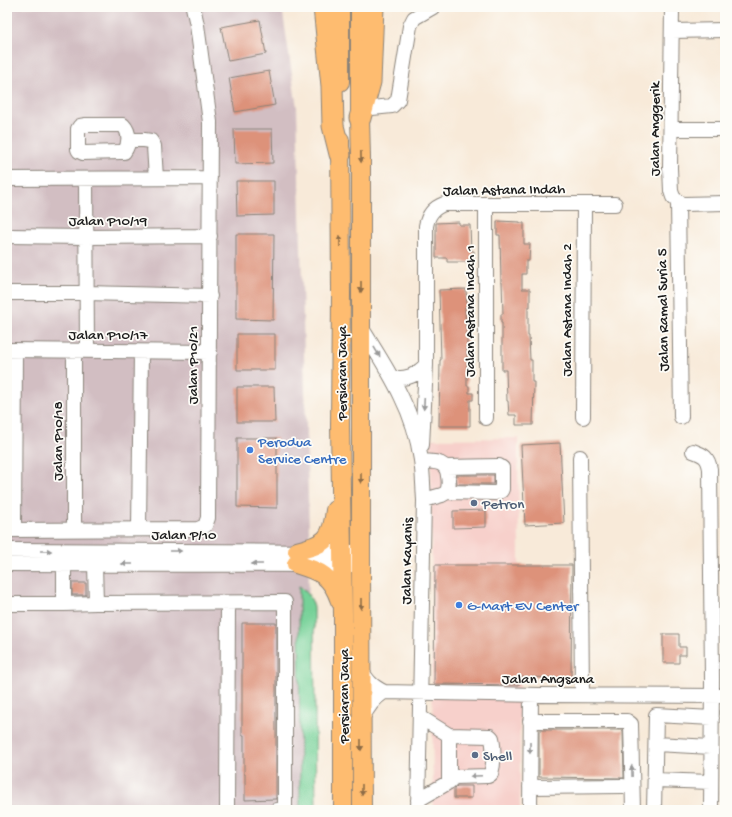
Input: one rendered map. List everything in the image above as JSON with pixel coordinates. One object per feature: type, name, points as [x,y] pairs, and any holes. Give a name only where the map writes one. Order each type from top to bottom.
[{"type":"highway","points":[[324,7],[332,86],[333,126],[340,154]]},
{"type":"highway","points":[[361,113],[370,82],[373,7]]},
{"type":"main road","name":"Persiaran Jaya","points":[[340,7],[340,426],[343,558],[343,810]]},
{"type":"main road","name":"Persiaran Jaya","points":[[360,7],[362,810]]},
{"type":"main road","points":[[340,426],[333,525],[328,537],[321,544],[310,548],[296,558],[329,580],[338,594],[343,614]]},
{"type":"street","name":"Jalan P10/21","points":[[10,530],[198,529],[205,526],[208,518],[210,122],[197,25],[193,7]]},
{"type":"street","points":[[361,113],[392,106],[398,100],[410,26],[414,18],[433,7]]},
{"type":"street","name":"Jalan Anggerik","points":[[672,7],[670,168],[671,191],[673,197],[678,202]]},
{"type":"street","points":[[672,31],[725,30]]},
{"type":"street","points":[[671,128],[725,129]]},
{"type":"street","points":[[129,140],[144,140],[151,142],[154,146],[156,178]]},
{"type":"street","points":[[7,179],[210,178]]},
{"type":"street","name":"Jalan P10/18","points":[[74,530],[80,351],[86,293],[86,179]]},
{"type":"street","points":[[678,202],[684,204],[725,203]]},
{"type":"street","name":"Jalan Ramal Suria 5","points":[[678,202],[681,417]]},
{"type":"street","name":"Jalan Astana Indah","points":[[421,461],[426,366],[426,226],[430,214],[435,208],[444,204],[615,204]]},
{"type":"street","name":"Jalan Astana Indah 1","points":[[486,204],[486,418]]},
{"type":"street","name":"Jalan Astana Indah 2","points":[[583,417],[584,204]]},
{"type":"street","name":"Jalan P10/19","points":[[7,236],[210,236]]},
{"type":"street","points":[[7,293],[210,296]]},
{"type":"street","name":"Jalan Kayanis","points":[[361,327],[402,397],[416,437],[421,461],[424,500],[418,805]]},
{"type":"street","points":[[10,530],[11,350]]},
{"type":"street","name":"Jalan P10/17","points":[[11,350],[210,352]]},
{"type":"street","points":[[139,529],[141,352]]},
{"type":"street","points":[[392,378],[412,376],[420,372],[426,366]]},
{"type":"street","points":[[693,451],[705,456],[709,462],[710,469],[712,679],[722,696],[712,714],[711,810]]},
{"type":"street","points":[[580,457],[582,695]]},
{"type":"street","points":[[421,461],[441,463],[446,467],[448,471],[447,492]]},
{"type":"street","points":[[424,500],[447,492],[498,492],[502,489],[502,468],[499,466],[446,467]]},
{"type":"street","name":"Jalan P/10","points":[[7,550],[296,558],[361,558]]},
{"type":"street","name":"Jalan P/10","points":[[7,564],[95,564],[296,558]]},
{"type":"street","points":[[64,564],[64,604]]},
{"type":"street","points":[[95,564],[96,603]]},
{"type":"street","points":[[227,810],[228,602]]},
{"type":"street","points":[[7,604],[285,602],[286,810],[276,810]]},
{"type":"street","points":[[361,669],[364,677],[370,684],[384,692]]},
{"type":"street","points":[[712,679],[691,696],[703,703],[712,714]]},
{"type":"street","points":[[361,720],[371,703],[376,697],[384,692]]},
{"type":"street","name":"Jalan Angsana","points":[[384,692],[535,695],[722,696]]},
{"type":"street","points":[[530,810],[535,695]]},
{"type":"street","points":[[654,810],[656,715],[712,714]]},
{"type":"street","points":[[418,805],[454,777],[488,776],[491,774],[493,767],[493,742],[490,736],[450,735],[420,717]]},
{"type":"street","points":[[535,721],[630,722],[633,810]]},
{"type":"street","points":[[448,782],[450,735]]},
{"type":"street","points":[[656,744],[711,747]]},
{"type":"street","points":[[655,780],[711,782]]},
{"type":"street","points":[[530,787],[623,786]]},
{"type":"shaded area","points":[[7,7],[282,7],[297,108],[309,531],[307,810],[7,810]]},
{"type":"shaded area","points":[[518,438],[520,810],[433,810],[431,439]]},
{"type":"green space","points":[[299,586],[309,595],[314,607],[316,810],[300,810]]},
{"type":"building","points":[[260,20],[266,54],[228,61],[221,27]]},
{"type":"building","points":[[269,71],[275,105],[235,112],[229,78]]},
{"type":"building","points":[[234,129],[272,129],[273,163],[235,164]]},
{"type":"building","points":[[236,181],[274,181],[274,215],[237,216]]},
{"type":"building","points":[[497,221],[524,223],[524,244],[530,244],[529,261],[526,261],[526,274],[522,274],[522,289],[530,289],[530,307],[528,307],[528,336],[530,360],[532,360],[532,382],[534,382],[533,425],[516,425],[516,415],[509,415],[506,370],[502,370],[502,282],[500,235],[497,235]]},
{"type":"building","points":[[459,222],[459,225],[470,225],[471,251],[474,251],[474,262],[447,262],[447,258],[436,258],[436,223]]},
{"type":"building","points":[[236,234],[274,234],[273,320],[236,319]]},
{"type":"building","points":[[466,289],[467,386],[469,386],[469,393],[473,393],[473,400],[470,400],[470,426],[439,426],[441,360],[439,290]]},
{"type":"building","points":[[237,334],[275,334],[275,370],[237,370]]},
{"type":"building","points":[[237,387],[274,387],[275,422],[237,422]]},
{"type":"building","points":[[237,438],[277,438],[277,508],[237,507]]},
{"type":"building","points":[[560,443],[564,523],[525,525],[521,445]]},
{"type":"building","points":[[456,475],[494,475],[494,484],[457,484]]},
{"type":"building","points":[[486,510],[486,527],[453,528],[453,511]]},
{"type":"building","points":[[435,565],[572,565],[571,678],[519,677],[519,685],[434,684]]},
{"type":"building","points":[[72,583],[86,583],[86,595],[72,595]]},
{"type":"building","points":[[242,623],[276,623],[276,799],[245,800],[244,735],[242,735]]},
{"type":"building","points":[[663,634],[679,634],[679,647],[686,647],[686,655],[679,655],[679,663],[663,663]]},
{"type":"building","points":[[539,730],[623,730],[624,778],[539,777]]},
{"type":"building","points":[[457,786],[472,786],[472,798],[454,798],[454,789]]},
{"type":"place","name":"Perodua Service Centre","points":[[250,450]]},
{"type":"place","name":"Petron","points":[[474,503]]},
{"type":"place","name":"G-Mart EV Center","points":[[459,605]]},
{"type":"place","name":"Shell","points":[[475,755]]}]
